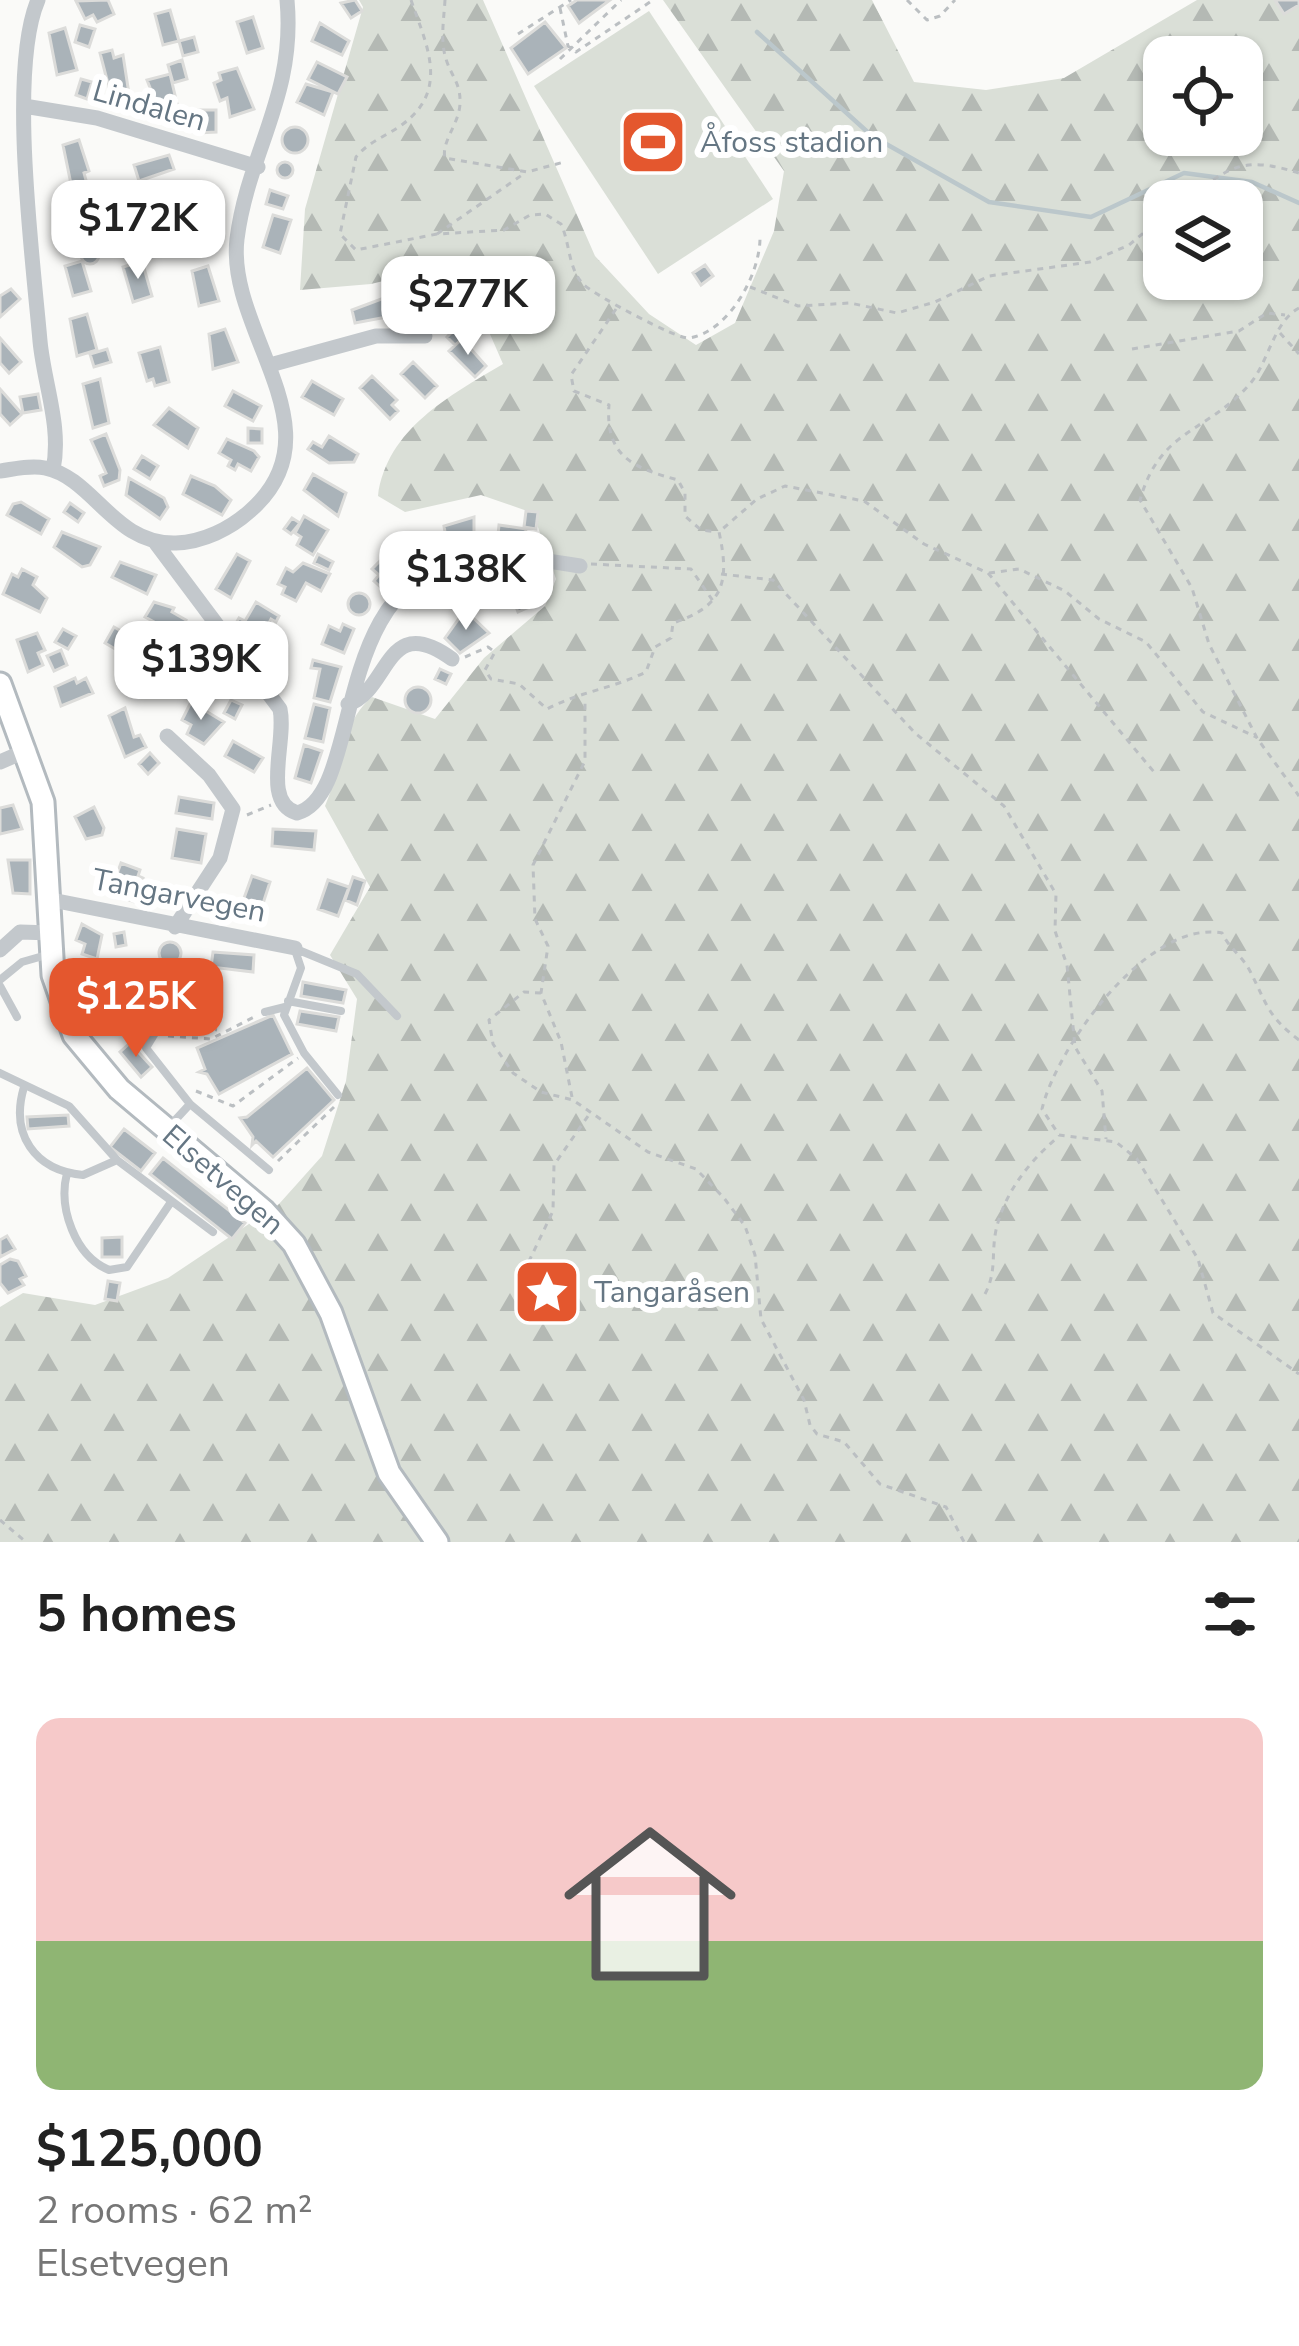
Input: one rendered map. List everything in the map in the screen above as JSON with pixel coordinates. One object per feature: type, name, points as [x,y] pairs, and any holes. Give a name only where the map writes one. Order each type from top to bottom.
[{"type":"main road","name":"Elsetvegen","points":[[0,684],[28,750],[47,825],[52,943],[64,1015],[86,1053],[166,1130],[264,1211],[302,1256],[331,1312],[376,1446],[404,1500],[437,1542]]},
{"type":"street","points":[[38,0],[26,43],[24,106],[40,344],[56,440],[52,470]]},
{"type":"street","points":[[0,471],[52,470],[118,523],[155,542],[179,543],[229,527],[275,483],[286,436],[271,364],[242,296],[236,253],[286,69],[287,0]]},
{"type":"street","name":"Lindalen","points":[[24,106],[98,118],[258,167]]},
{"type":"street","points":[[271,364],[376,336],[424,336]]},
{"type":"street","points":[[155,542],[280,709],[284,734],[278,801],[297,813],[316,800],[337,758],[369,639],[395,603],[430,573],[478,559],[580,566]]},
{"type":"street","points":[[348,704],[363,697],[391,656],[410,645],[431,646],[452,659]]},
{"type":"street","points":[[167,736],[229,798],[231,823],[220,858],[175,927]]},
{"type":"street","points":[[0,762],[28,750]]},
{"type":"street","name":"Tangarvegen","points":[[52,900],[295,948]]},
{"type":"street","points":[[0,950],[20,932],[52,943]]},
{"type":"lane","points":[[16,1017],[0,983],[52,943]]},
{"type":"lane","points":[[295,948],[301,968],[286,1004],[291,1033],[338,1095]]},
{"type":"lane","points":[[295,948],[357,974],[397,1016]]},
{"type":"lane","points":[[262,1013],[286,1004],[340,1011]]},
{"type":"lane","points":[[185,1018],[160,1024],[148,1053],[190,1104],[268,1169]]},
{"type":"lane","points":[[0,1073],[69,1106],[117,1160],[214,1232]]},
{"type":"lane","points":[[24,1087],[21,1134],[41,1162],[67,1173],[95,1174],[117,1160]]},
{"type":"lane","points":[[166,1130],[190,1104]]},
{"type":"lane","points":[[67,1173],[64,1201],[72,1228],[85,1255],[109,1270],[127,1267],[171,1202]]},
{"type":"path","points":[[411,0],[430,48],[430,86],[406,123],[356,157],[340,240],[356,250],[437,234],[504,230],[530,215],[556,218],[579,280],[618,307],[648,318],[675,337],[689,338],[723,318],[747,285],[760,264],[760,238]]},
{"type":"path","points":[[445,0],[446,61],[458,78],[460,100],[442,153],[456,162],[486,161],[526,172]]},
{"type":"path","points":[[518,34],[571,0]]},
{"type":"path","points":[[560,59],[621,0]]},
{"type":"path","points":[[570,50],[583,50],[653,0]]},
{"type":"path","points":[[908,0],[927,20],[940,16],[955,0]]},
{"type":"path","points":[[560,8],[570,50]]},
{"type":"path","points":[[437,234],[526,172],[565,161]]},
{"type":"path","points":[[1213,180],[1235,164],[1259,163],[1299,173]]},
{"type":"path","points":[[747,285],[798,306],[850,303],[897,313],[1013,271],[1090,262],[1143,233]]},
{"type":"path","points":[[618,307],[571,375],[574,391],[609,405],[607,433],[639,470],[678,480],[686,493],[685,516],[700,530],[718,532],[757,499],[785,486],[816,488],[864,501],[924,544],[988,573],[1154,772]]},
{"type":"path","points":[[1299,308],[1287,315],[1251,384],[1161,453],[1140,500],[1192,588],[1214,655],[1256,737],[1299,796]]},
{"type":"path","points":[[1132,349],[1239,331],[1268,313],[1287,315]]},
{"type":"path","points":[[1279,332],[1299,354]]},
{"type":"path","points":[[452,659],[488,646],[495,652],[485,670],[490,680],[519,684],[538,706],[547,709],[568,697],[586,699],[646,672],[655,646],[671,638],[673,622],[714,603],[723,589],[719,574],[724,558],[718,532]]},
{"type":"path","points":[[580,566],[604,561],[691,569],[714,603]]},
{"type":"path","points":[[988,573],[1019,569],[1065,591],[1099,619],[1145,643],[1203,712],[1256,737]]},
{"type":"path","points":[[719,574],[773,580],[915,733],[1004,806],[1056,894],[1055,931],[1067,965],[1075,1047],[1102,1091],[1106,1141]]},
{"type":"path","points":[[573,1100],[561,1042],[541,993],[548,946],[535,919],[533,865],[585,761],[586,699]]},
{"type":"path","points":[[231,823],[278,801]]},
{"type":"path","points":[[1059,1136],[1043,1103],[1105,997],[1139,961],[1196,930],[1222,933],[1231,952],[1249,967],[1268,1011],[1299,1040]]},
{"type":"path","points":[[541,993],[524,992],[489,1020],[493,1043],[513,1073],[541,1091],[573,1100],[648,1152],[696,1169],[724,1198],[745,1226],[754,1255],[761,1319],[776,1356],[798,1388],[810,1425],[817,1434],[844,1442],[880,1484],[946,1507],[964,1542]]},
{"type":"path","points":[[152,1034],[207,1040],[262,1013]]},
{"type":"path","points":[[185,1018],[218,1032]]},
{"type":"path","points":[[178,1090],[187,1088],[233,1106],[289,1064]]},
{"type":"path","points":[[268,1169],[327,1114]]},
{"type":"path","points":[[527,1306],[520,1280],[553,1211],[554,1165],[589,1114]]},
{"type":"path","points":[[985,1294],[993,1279],[996,1230],[1033,1156],[1059,1136],[1106,1141],[1124,1146],[1137,1159],[1174,1212],[1182,1240],[1198,1259],[1213,1313],[1299,1374]]},
{"type":"path","points":[[0,1520],[26,1542]]},
{"type":"green space","points":[[359,0],[483,0],[595,256],[649,314],[696,345],[735,323],[774,231],[784,171],[663,0],[872,0],[914,82],[986,90],[1064,78],[1197,0],[1299,0],[1299,1542],[0,1542],[0,1307],[23,1293],[95,1305],[168,1278],[279,1204],[322,1156],[346,1081],[357,999],[330,955],[370,887],[325,806],[348,733],[372,697],[435,719],[484,658],[545,606],[556,579],[533,513],[481,495],[405,512],[378,496],[384,472],[407,433],[442,402],[503,364],[483,318],[449,265],[371,284],[300,290],[305,209],[363,7]]},
{"type":"green space","name":"Åfoss stadion","points":[[649,11],[773,199],[658,274],[534,86]]},
{"type":"building","points":[[108,0],[114,14],[97,22],[93,15],[85,19],[76,1]]},
{"type":"building","points":[[355,0],[362,11],[351,18],[341,3]]},
{"type":"building","points":[[577,0],[610,0],[579,23],[568,6]]},
{"type":"building","points":[[1275,0],[1299,0],[1299,5],[1284,14]]},
{"type":"building","points":[[170,10],[179,41],[163,45],[155,14]]},
{"type":"building","points":[[253,17],[263,48],[247,53],[237,22]]},
{"type":"building","points":[[545,22],[566,48],[528,74],[511,48]]},
{"type":"building","points":[[320,23],[349,41],[342,55],[312,41]]},
{"type":"building","points":[[80,25],[95,29],[89,47],[75,42]]},
{"type":"building","points":[[65,28],[77,70],[57,75],[49,33]]},
{"type":"building","points":[[194,37],[198,52],[183,56],[179,41]]},
{"type":"building","points":[[112,50],[114,58],[123,55],[129,94],[112,99],[100,53]]},
{"type":"building","points":[[182,60],[187,79],[173,83],[168,65]]},
{"type":"building","points":[[317,62],[347,77],[338,94],[308,79]]},
{"type":"building","points":[[237,68],[254,109],[230,117],[227,98],[220,101],[214,83],[221,80],[219,73]]},
{"type":"building","points":[[170,74],[178,108],[160,113],[147,80]]},
{"type":"building","points":[[81,79],[92,82],[87,99],[76,95]]},
{"type":"building","points":[[306,84],[333,92],[324,115],[297,102]]},
{"type":"building","points":[[197,110],[216,110],[216,132],[198,133]]},
{"type":"building","points":[[295,127],[308,140],[295,153],[282,140]]},
{"type":"building","points":[[79,140],[89,171],[84,173],[87,184],[72,189],[63,145]]},
{"type":"building","points":[[169,155],[174,169],[139,181],[134,165]]},
{"type":"building","points":[[285,162],[293,170],[285,178],[277,170]]},
{"type":"building","points":[[270,190],[288,196],[283,209],[266,204]]},
{"type":"building","points":[[162,194],[171,203],[162,212],[153,203]]},
{"type":"building","points":[[201,194],[213,232],[197,237],[185,199]]},
{"type":"building","points":[[75,198],[90,222],[83,224],[86,236],[69,241],[60,202]]},
{"type":"building","points":[[133,201],[143,234],[127,239],[117,206]]},
{"type":"building","points":[[273,215],[291,220],[280,253],[263,247]]},
{"type":"building","points":[[90,246],[99,255],[90,264],[81,255]]},
{"type":"building","points":[[82,261],[91,291],[73,296],[65,266]]},
{"type":"building","points":[[142,261],[152,296],[133,302],[123,267]]},
{"type":"building","points":[[705,265],[713,276],[701,285],[693,273]]},
{"type":"building","points":[[208,266],[219,301],[199,306],[192,271]]},
{"type":"building","points":[[447,285],[451,302],[411,315],[407,298]]},
{"type":"building","points":[[11,289],[20,299],[0,317],[0,296]]},
{"type":"building","points":[[392,295],[397,315],[355,323],[352,310]]},
{"type":"building","points":[[87,314],[97,350],[77,356],[70,319]]},
{"type":"building","points":[[459,325],[468,335],[455,345],[447,337]]},
{"type":"building","points":[[225,329],[238,362],[213,369],[209,334]]},
{"type":"building","points":[[0,338],[21,362],[9,373],[0,363]]},
{"type":"building","points":[[462,339],[486,366],[475,377],[449,351]]},
{"type":"building","points":[[160,347],[169,382],[155,386],[153,379],[147,381],[139,353]]},
{"type":"building","points":[[107,349],[111,362],[94,367],[90,354]]},
{"type":"building","points":[[413,362],[437,386],[425,398],[401,374]]},
{"type":"building","points":[[372,376],[397,400],[392,405],[398,411],[390,419],[360,388]]},
{"type":"building","points":[[100,379],[109,423],[93,428],[83,384]]},
{"type":"building","points":[[312,381],[343,399],[334,415],[302,397]]},
{"type":"building","points":[[0,389],[22,414],[10,425],[0,414]]},
{"type":"building","points":[[233,391],[261,406],[253,421],[225,406]]},
{"type":"building","points":[[38,394],[41,410],[23,413],[20,397]]},
{"type":"building","points":[[169,408],[198,428],[188,448],[154,425]]},
{"type":"building","points":[[248,428],[262,429],[262,443],[248,443]]},
{"type":"building","points":[[106,434],[120,470],[119,480],[104,486],[100,476],[106,473],[91,440]]},
{"type":"building","points":[[329,436],[358,454],[354,462],[329,463],[308,449],[313,442],[322,447]]},
{"type":"building","points":[[227,439],[259,457],[251,471],[238,464],[235,470],[228,466],[231,460],[219,453]]},
{"type":"building","points":[[142,456],[158,466],[150,479],[134,469]]},
{"type":"building","points":[[313,474],[346,493],[338,516],[304,490]]},
{"type":"building","points":[[191,476],[215,486],[231,500],[222,515],[183,494]]},
{"type":"building","points":[[129,478],[164,498],[168,507],[160,519],[126,495]]},
{"type":"building","points":[[21,502],[49,519],[41,534],[7,515],[13,504]]},
{"type":"building","points":[[70,503],[84,513],[78,522],[64,512]]},
{"type":"building","points":[[526,511],[538,512],[536,529],[524,527]]},
{"type":"building","points":[[304,516],[328,530],[313,555],[297,545],[301,537],[295,533]]},
{"type":"building","points":[[474,517],[474,545],[447,544],[444,526]]},
{"type":"building","points":[[292,518],[300,523],[291,534],[284,529]]},
{"type":"building","points":[[499,525],[526,529],[523,547],[497,544]]},
{"type":"building","points":[[62,532],[100,547],[90,565],[82,567],[54,547]]},
{"type":"building","points":[[431,533],[440,550],[408,567],[401,555],[409,551],[407,545]]},
{"type":"building","points":[[237,554],[250,561],[231,598],[216,589]]},
{"type":"building","points":[[318,554],[333,562],[329,570],[314,563]]},
{"type":"building","points":[[386,555],[404,572],[385,591],[374,581],[379,575],[372,569]]},
{"type":"building","points":[[120,562],[156,575],[147,594],[112,577]]},
{"type":"building","points":[[303,563],[330,574],[321,591],[306,583],[296,601],[282,594],[285,587],[278,584],[286,568],[293,572]]},
{"type":"building","points":[[22,569],[37,577],[33,585],[47,598],[40,612],[3,594],[12,574],[18,577]]},
{"type":"building","points":[[541,580],[549,598],[518,612],[511,594]]},
{"type":"building","points":[[359,593],[370,604],[359,615],[348,604]]},
{"type":"building","points":[[154,602],[174,608],[172,612],[186,620],[178,635],[145,617]]},
{"type":"building","points":[[256,602],[279,616],[276,622],[271,619],[257,647],[246,641],[250,633],[235,625],[239,618],[245,621]]},
{"type":"building","points":[[465,610],[489,633],[460,653],[445,638]]},
{"type":"building","points":[[343,624],[354,629],[344,653],[322,644],[329,626],[340,631]]},
{"type":"building","points":[[114,627],[142,643],[129,665],[123,662],[127,656],[105,643]]},
{"type":"building","points":[[63,629],[76,636],[68,649],[55,642]]},
{"type":"building","points":[[37,633],[45,650],[38,653],[43,665],[28,672],[17,640]]},
{"type":"building","points":[[275,634],[285,644],[275,654],[265,644]]},
{"type":"building","points":[[61,650],[67,665],[54,671],[47,656]]},
{"type":"building","points":[[313,660],[341,667],[330,702],[314,698],[320,669],[311,668]]},
{"type":"building","points":[[153,663],[185,678],[174,696],[144,677]]},
{"type":"building","points":[[440,669],[451,674],[446,684],[435,679]]},
{"type":"building","points":[[75,678],[77,683],[86,678],[93,693],[61,706],[55,687]]},
{"type":"building","points":[[418,687],[431,700],[418,713],[405,700]]},
{"type":"building","points":[[231,700],[242,705],[235,719],[224,713]]},
{"type":"building","points":[[191,702],[224,722],[204,744],[187,734],[191,725],[182,720]]},
{"type":"building","points":[[314,704],[330,708],[323,742],[305,738]]},
{"type":"building","points":[[125,708],[134,737],[140,735],[146,747],[125,757],[109,716]]},
{"type":"building","points":[[233,741],[263,758],[254,772],[225,756]]},
{"type":"building","points":[[304,745],[322,751],[311,783],[295,778]]},
{"type":"building","points":[[150,753],[159,763],[148,774],[139,764]]},
{"type":"building","points":[[179,797],[214,803],[212,819],[176,813]]},
{"type":"building","points":[[13,805],[22,829],[0,834],[0,808]]},
{"type":"building","points":[[94,807],[104,828],[102,835],[86,839],[75,817]]},
{"type":"building","points":[[177,829],[206,834],[201,863],[172,858]]},
{"type":"building","points":[[273,829],[316,831],[314,850],[272,846]]},
{"type":"building","points":[[8,860],[30,860],[30,894],[13,893]]},
{"type":"building","points":[[121,863],[140,870],[138,876],[143,878],[135,902],[110,893]]},
{"type":"building","points":[[252,876],[270,882],[258,919],[239,912]]},
{"type":"building","points":[[353,877],[365,881],[357,905],[345,900]]},
{"type":"building","points":[[328,880],[349,887],[338,916],[318,909]]},
{"type":"building","points":[[82,924],[102,935],[97,959],[82,954],[85,944],[76,940]]},
{"type":"building","points":[[124,932],[126,945],[116,947],[114,934]]},
{"type":"building","points":[[170,942],[181,953],[170,964],[159,953]]},
{"type":"building","points":[[213,952],[254,955],[253,972],[211,967]]},
{"type":"building","points":[[303,982],[346,990],[343,1003],[301,996]]},
{"type":"building","points":[[184,996],[187,1009],[161,1014],[158,1001]]},
{"type":"building","points":[[151,1007],[159,1018],[128,1041],[120,1030]]},
{"type":"building","points":[[300,1011],[339,1017],[336,1031],[297,1024]]},
{"type":"building","points":[[273,1015],[292,1054],[219,1094],[207,1074],[199,1072],[205,1069],[197,1048]]},
{"type":"building","points":[[130,1043],[152,1067],[141,1077],[120,1052]]},
{"type":"building","points":[[307,1068],[334,1100],[273,1157],[256,1141],[252,1145],[253,1137],[240,1118]]},
{"type":"building","points":[[68,1115],[69,1126],[28,1129],[27,1117]]},
{"type":"building","points":[[124,1129],[155,1153],[141,1171],[110,1147]]},
{"type":"building","points":[[163,1158],[245,1223],[232,1239],[150,1174]]},
{"type":"building","points":[[7,1236],[15,1249],[0,1257],[0,1240]]},
{"type":"building","points":[[122,1237],[122,1257],[102,1257],[102,1238]]},
{"type":"building","points":[[10,1259],[18,1261],[26,1276],[20,1279],[24,1285],[8,1293],[0,1283],[0,1265]]},
{"type":"building","points":[[108,1281],[120,1283],[117,1301],[105,1299]]},
{"type":"waterway","points":[[757,32],[872,136],[989,202],[1091,217],[1184,173],[1252,182],[1299,203]]},
{"type":"place","name":"Åfoss stadion","points":[[653,142]]},
{"type":"place","name":"Tangaråsen","points":[[547,1292]]}]
